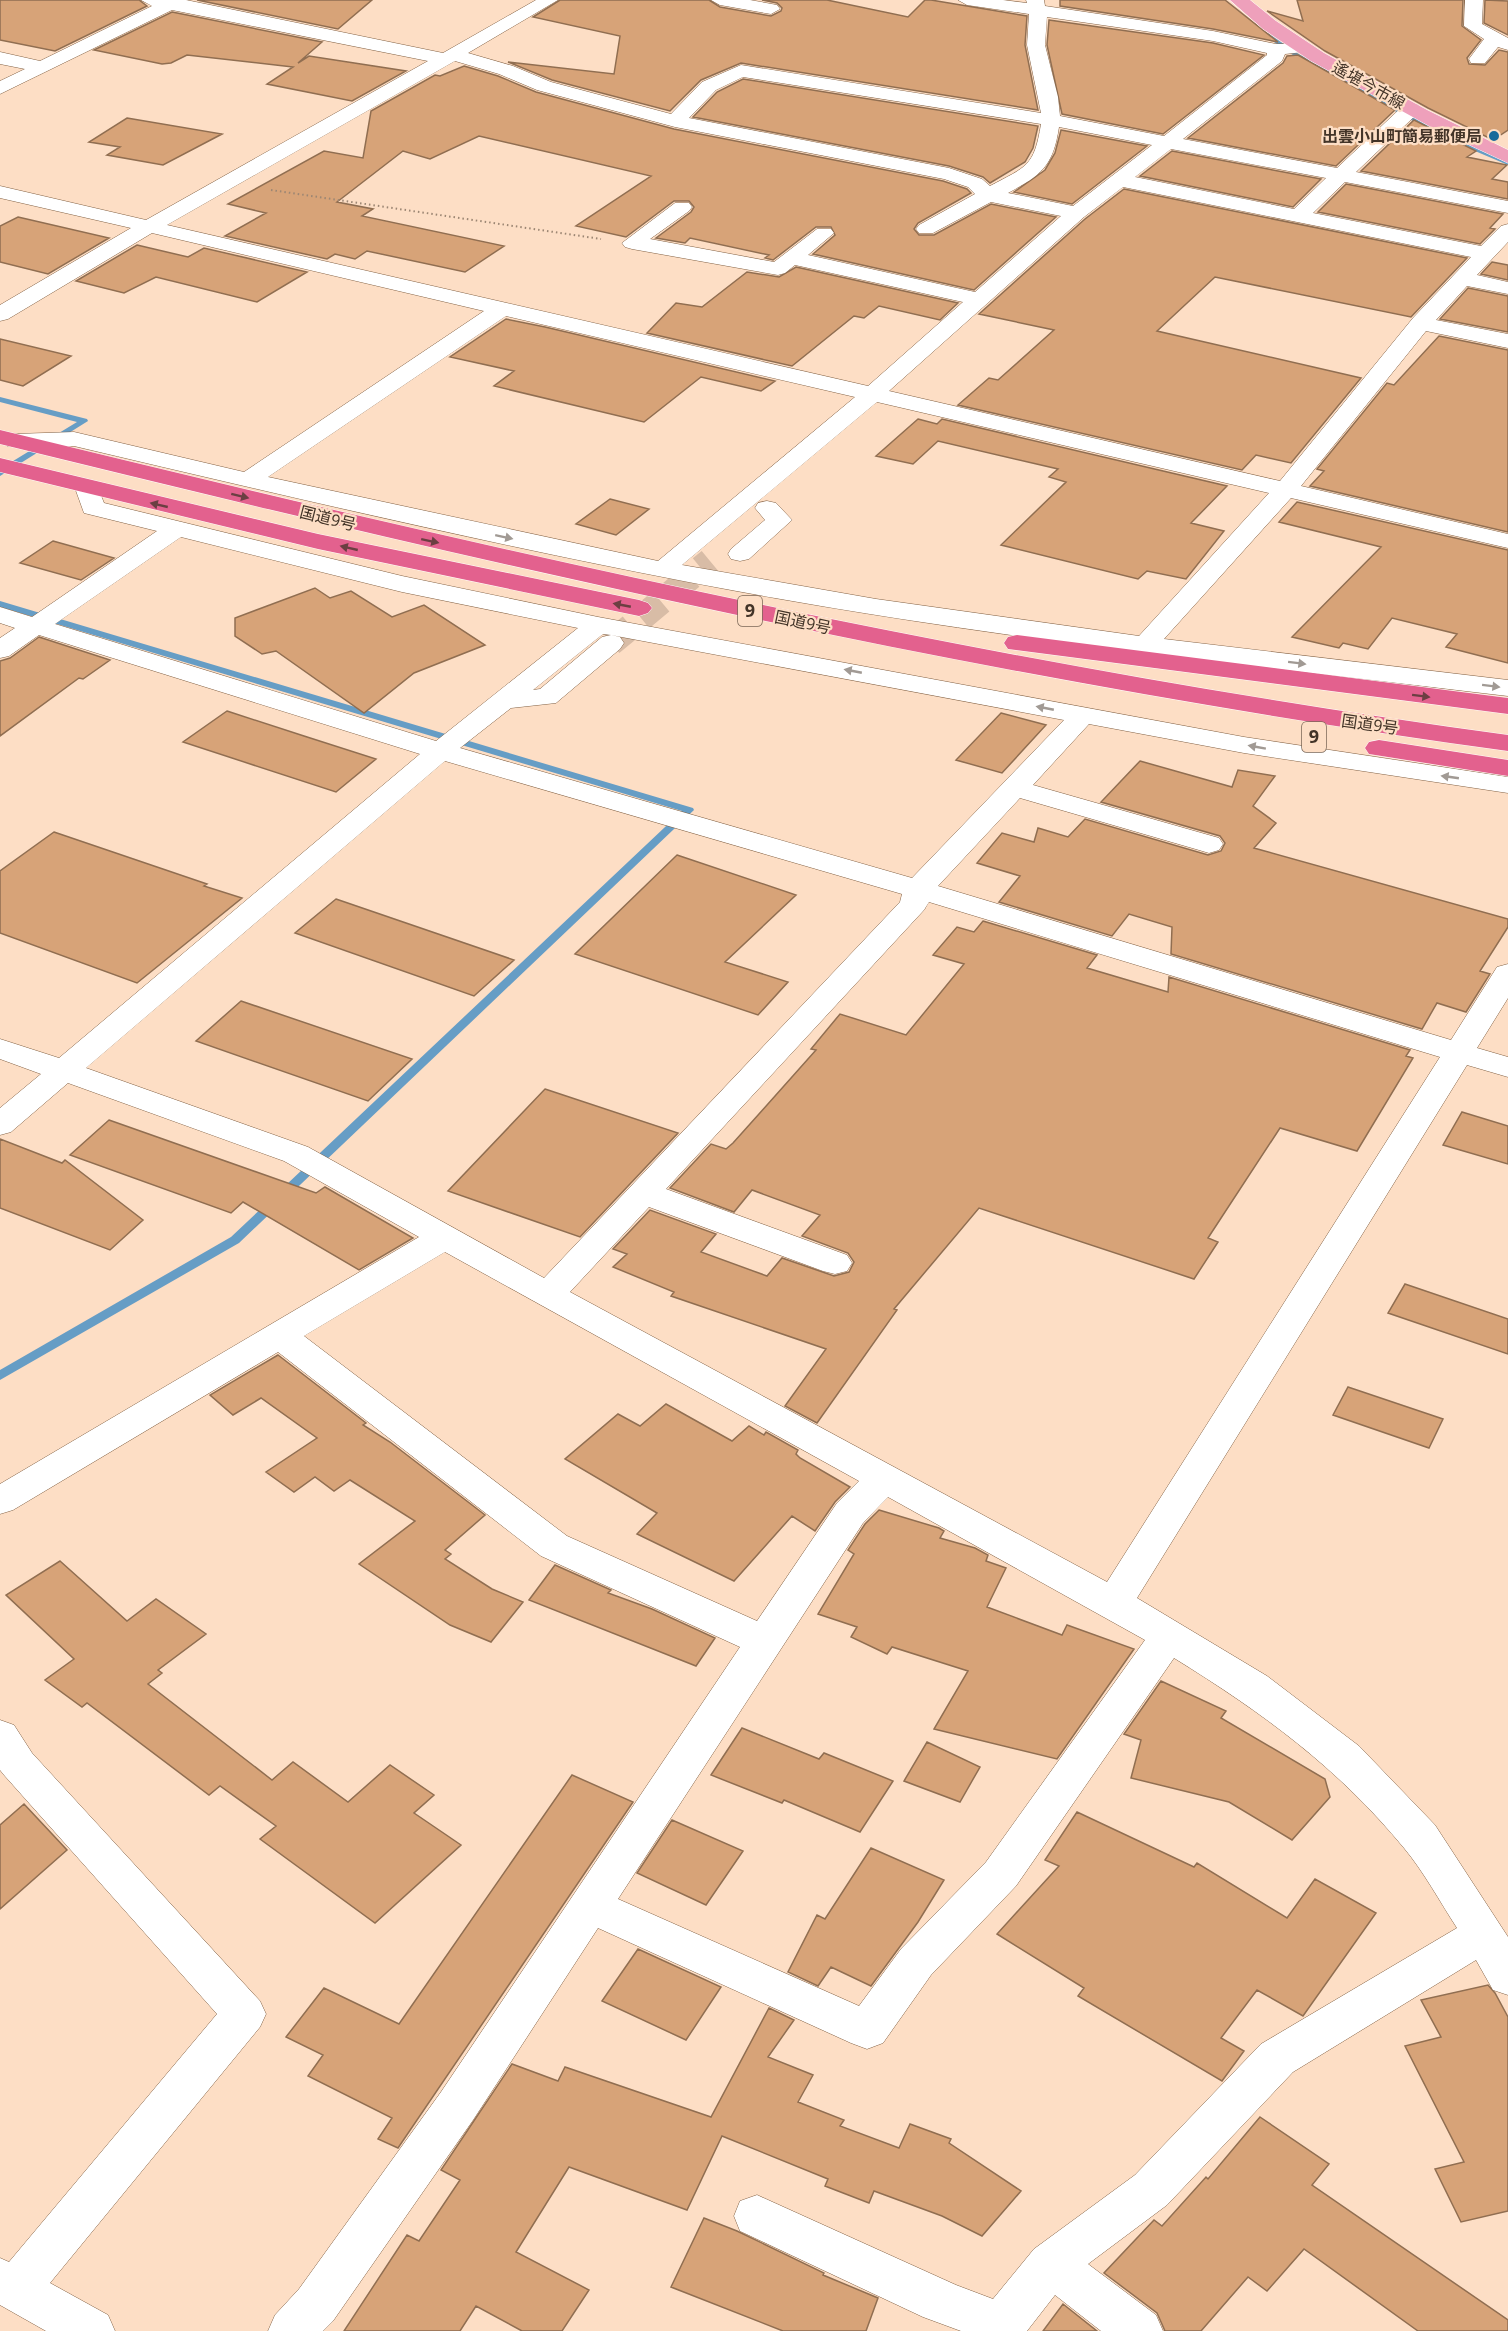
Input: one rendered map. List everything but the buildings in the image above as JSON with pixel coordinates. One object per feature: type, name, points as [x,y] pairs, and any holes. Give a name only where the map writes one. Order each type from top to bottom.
[{"type":"highway","name":"国道9号","points":[[8,439],[363,526],[800,622],[1032,668],[1353,722],[1508,743]]},
{"type":"highway","name":"国道9号","points":[[0,465],[87,488],[414,564],[849,649],[1123,698],[1452,746],[1508,751]]},
{"type":"highway","name":"9","points":[[594,575],[855,619],[1348,687],[1508,706]]},
{"type":"highway","name":"9","points":[[1123,698],[1251,727],[1508,768]]},
{"type":"main road","name":"遙堪今市線","points":[[1239,0],[1265,24],[1303,48],[1468,140],[1508,157]]},
{"type":"street","points":[[150,0],[173,2],[247,19],[451,57],[506,70],[544,86],[675,121],[949,174],[975,183],[988,195],[1077,213]]},
{"type":"street","points":[[0,314],[148,227],[549,0]]},
{"type":"street","points":[[720,0],[771,9]]},
{"type":"street","points":[[967,0],[1037,6],[1276,49],[1303,48]]},
{"type":"street","points":[[1474,0],[1473,26],[1501,41],[1478,59]]},
{"type":"street","points":[[0,88],[173,2]]},
{"type":"street","points":[[247,19],[274,5]]},
{"type":"street","points":[[926,229],[1033,171],[1046,151],[1051,120],[1049,97],[1036,45],[1037,6]]},
{"type":"street","points":[[1213,36],[1246,32],[1265,24]]},
{"type":"street","points":[[710,561],[761,500],[871,395],[1077,213],[1276,57],[1276,49]]},
{"type":"street","points":[[0,58],[44,67]]},
{"type":"street","points":[[675,121],[709,86],[741,71],[1170,141],[1508,207]]},
{"type":"street","points":[[1298,216],[1411,109]]},
{"type":"street","points":[[1119,180],[1484,253]]},
{"type":"street","points":[[0,192],[871,395],[1506,538]]},
{"type":"street","points":[[632,243],[682,207]]},
{"type":"street","points":[[1145,645],[1286,489],[1421,323],[1484,253],[1508,230]]},
{"type":"street","points":[[632,243],[778,269],[824,232]]},
{"type":"street","points":[[791,258],[979,299]]},
{"type":"street","points":[[1463,279],[1508,288]]},
{"type":"street","points":[[248,480],[501,309]]},
{"type":"street","points":[[1421,323],[1508,341]]},
{"type":"street","points":[[8,439],[74,439],[424,520],[663,569],[875,607],[1145,645],[1508,688]]},
{"type":"street","points":[[87,488],[93,508],[346,570],[607,644],[789,659],[1343,762],[1508,785]]},
{"type":"street","points":[[740,554],[780,520],[761,500]]},
{"type":"street","points":[[663,569],[761,500]]},
{"type":"street","points":[[363,526],[424,520]]},
{"type":"street","points":[[0,650],[177,529]]},
{"type":"street","points":[[346,570],[414,564]]},
{"type":"street","points":[[0,615],[440,751],[918,889],[1508,1066]]},
{"type":"street","points":[[504,700],[578,696],[607,644]]},
{"type":"street","points":[[0,1125],[440,751],[504,700],[607,644]]},
{"type":"street","points":[[789,659],[849,649]]},
{"type":"street","points":[[1348,687],[1398,675]]},
{"type":"street","points":[[548,1295],[914,904],[918,889],[1083,715]]},
{"type":"street","points":[[1343,762],[1396,751]]},
{"type":"street","points":[[1014,788],[1209,844]]},
{"type":"street","points":[[1114,1603],[1457,1051],[1508,974]]},
{"type":"street","points":[[0,1048],[296,1154],[548,1295],[1114,1603],[1252,1687],[1345,1757],[1420,1837],[1484,1934],[1508,1977]]},
{"type":"street","points":[[643,1193],[835,1263]]},
{"type":"street","points":[[0,1501],[445,1237]]},
{"type":"street","points":[[279,1335],[554,1546],[766,1642]]},
{"type":"street","points":[[292,2331],[316,2305],[457,2106],[850,1513],[884,1478]]},
{"type":"street","points":[[591,1906],[867,2030],[916,1962],[1001,1874],[1169,1636]]},
{"type":"street","points":[[0,1736],[18,1764],[244,2014],[8,2285],[91,2331]]},
{"type":"street","points":[[758,2216],[999,2327],[1051,2264],[1151,2190],[1277,2058],[1484,1934]]},
{"type":"street","points":[[1051,2264],[1139,2331]]},
{"type":"path","points":[[225,184],[632,243]]},
{"type":"waterway","points":[[1266,34],[1295,54],[1444,136],[1508,163]]},
{"type":"waterway","points":[[0,399],[84,421],[0,473]]},
{"type":"waterway","points":[[0,604],[689,810],[235,1240],[0,1376]]},
{"type":"tunnel","points":[[611,643],[710,561]]},
{"type":"place","name":"出雲小山町簡易郵便局","points":[[1494,136]]}]
